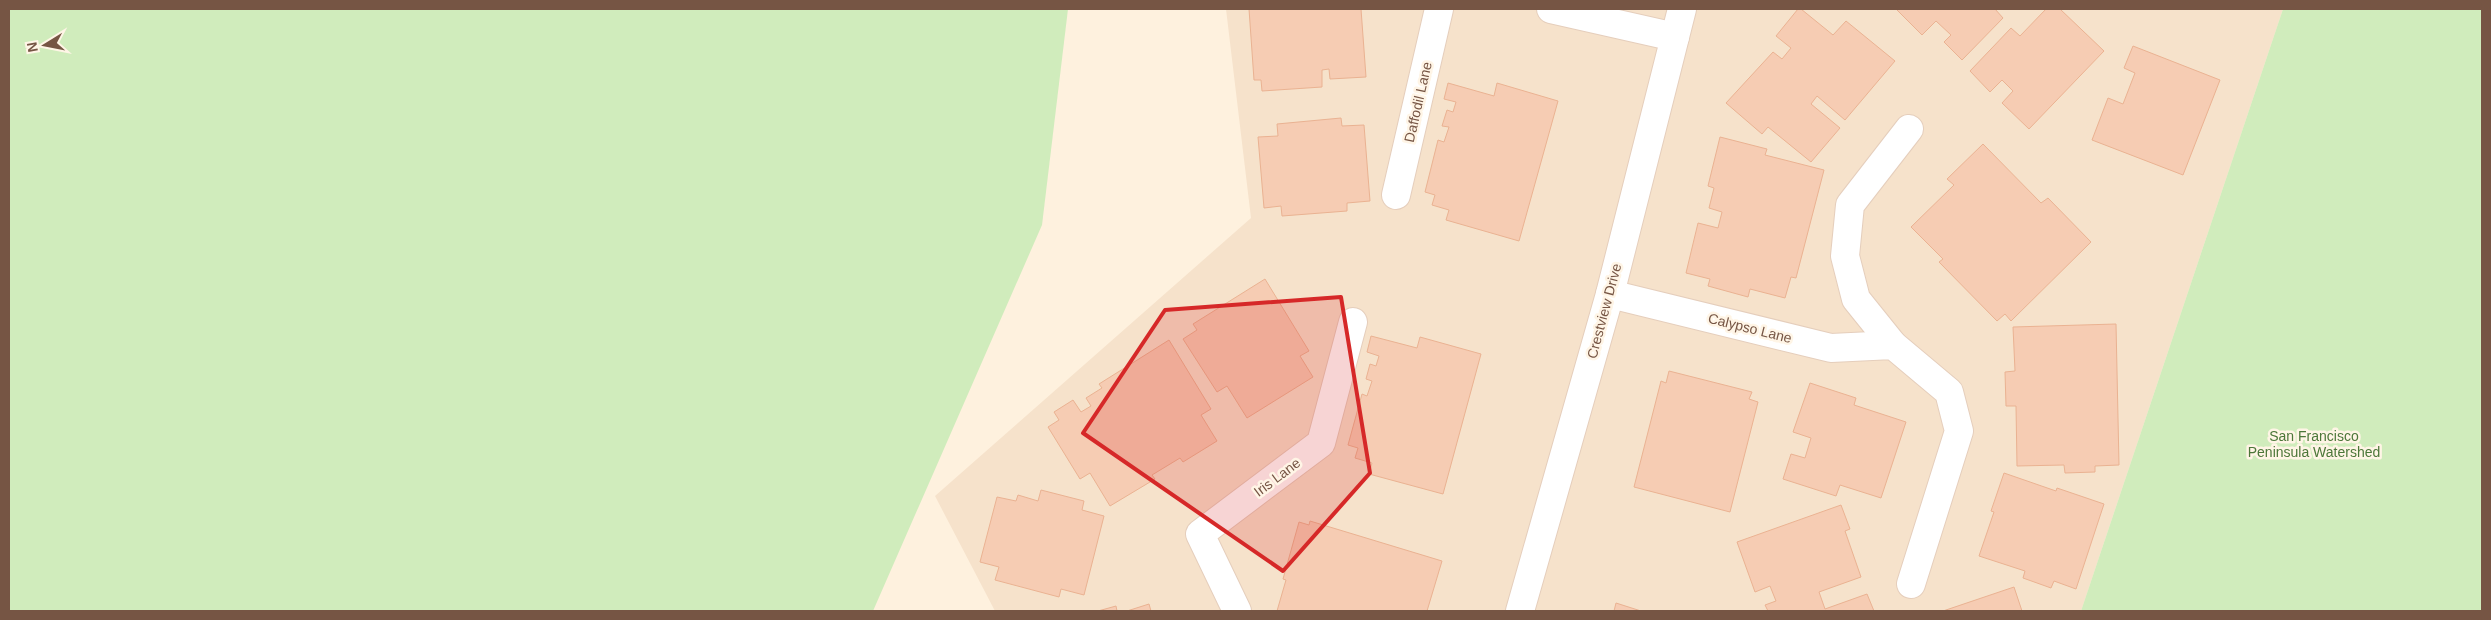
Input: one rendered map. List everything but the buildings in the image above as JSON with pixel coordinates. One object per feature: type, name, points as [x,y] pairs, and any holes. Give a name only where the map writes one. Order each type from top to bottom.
[{"type":"street","name":"Daffodil Lane","points":[[1396,195],[1439,9]]},
{"type":"street","points":[[1552,9],[1675,37]]},
{"type":"street","name":"Crestview Drive","points":[[1520,611],[1610,294],[1682,9]]},
{"type":"street","points":[[1909,129],[1850,205],[1845,256],[1856,299],[1893,345],[1949,392],[1959,432],[1911,584]]},
{"type":"street","name":"Calypso Lane","points":[[1610,294],[1831,348],[1893,345]]},
{"type":"street","name":"Iris Lane","points":[[1236,611],[1200,534],[1321,443],[1352,322]]},
{"type":"highlighted area","points":[[1341,297],[1370,473],[1283,571],[1083,433],[1165,310]]},
{"type":"shaded area","points":[[1226,9],[2283,9],[2081,611],[995,611],[935,496],[1251,218]]},
{"type":"green space","points":[[9,9],[1068,9],[1042,225],[873,611],[9,611]]},
{"type":"green space","name":"San Francisco Peninsula Watershed","points":[[2283,9],[2482,9],[2482,611],[2081,611]]}]
